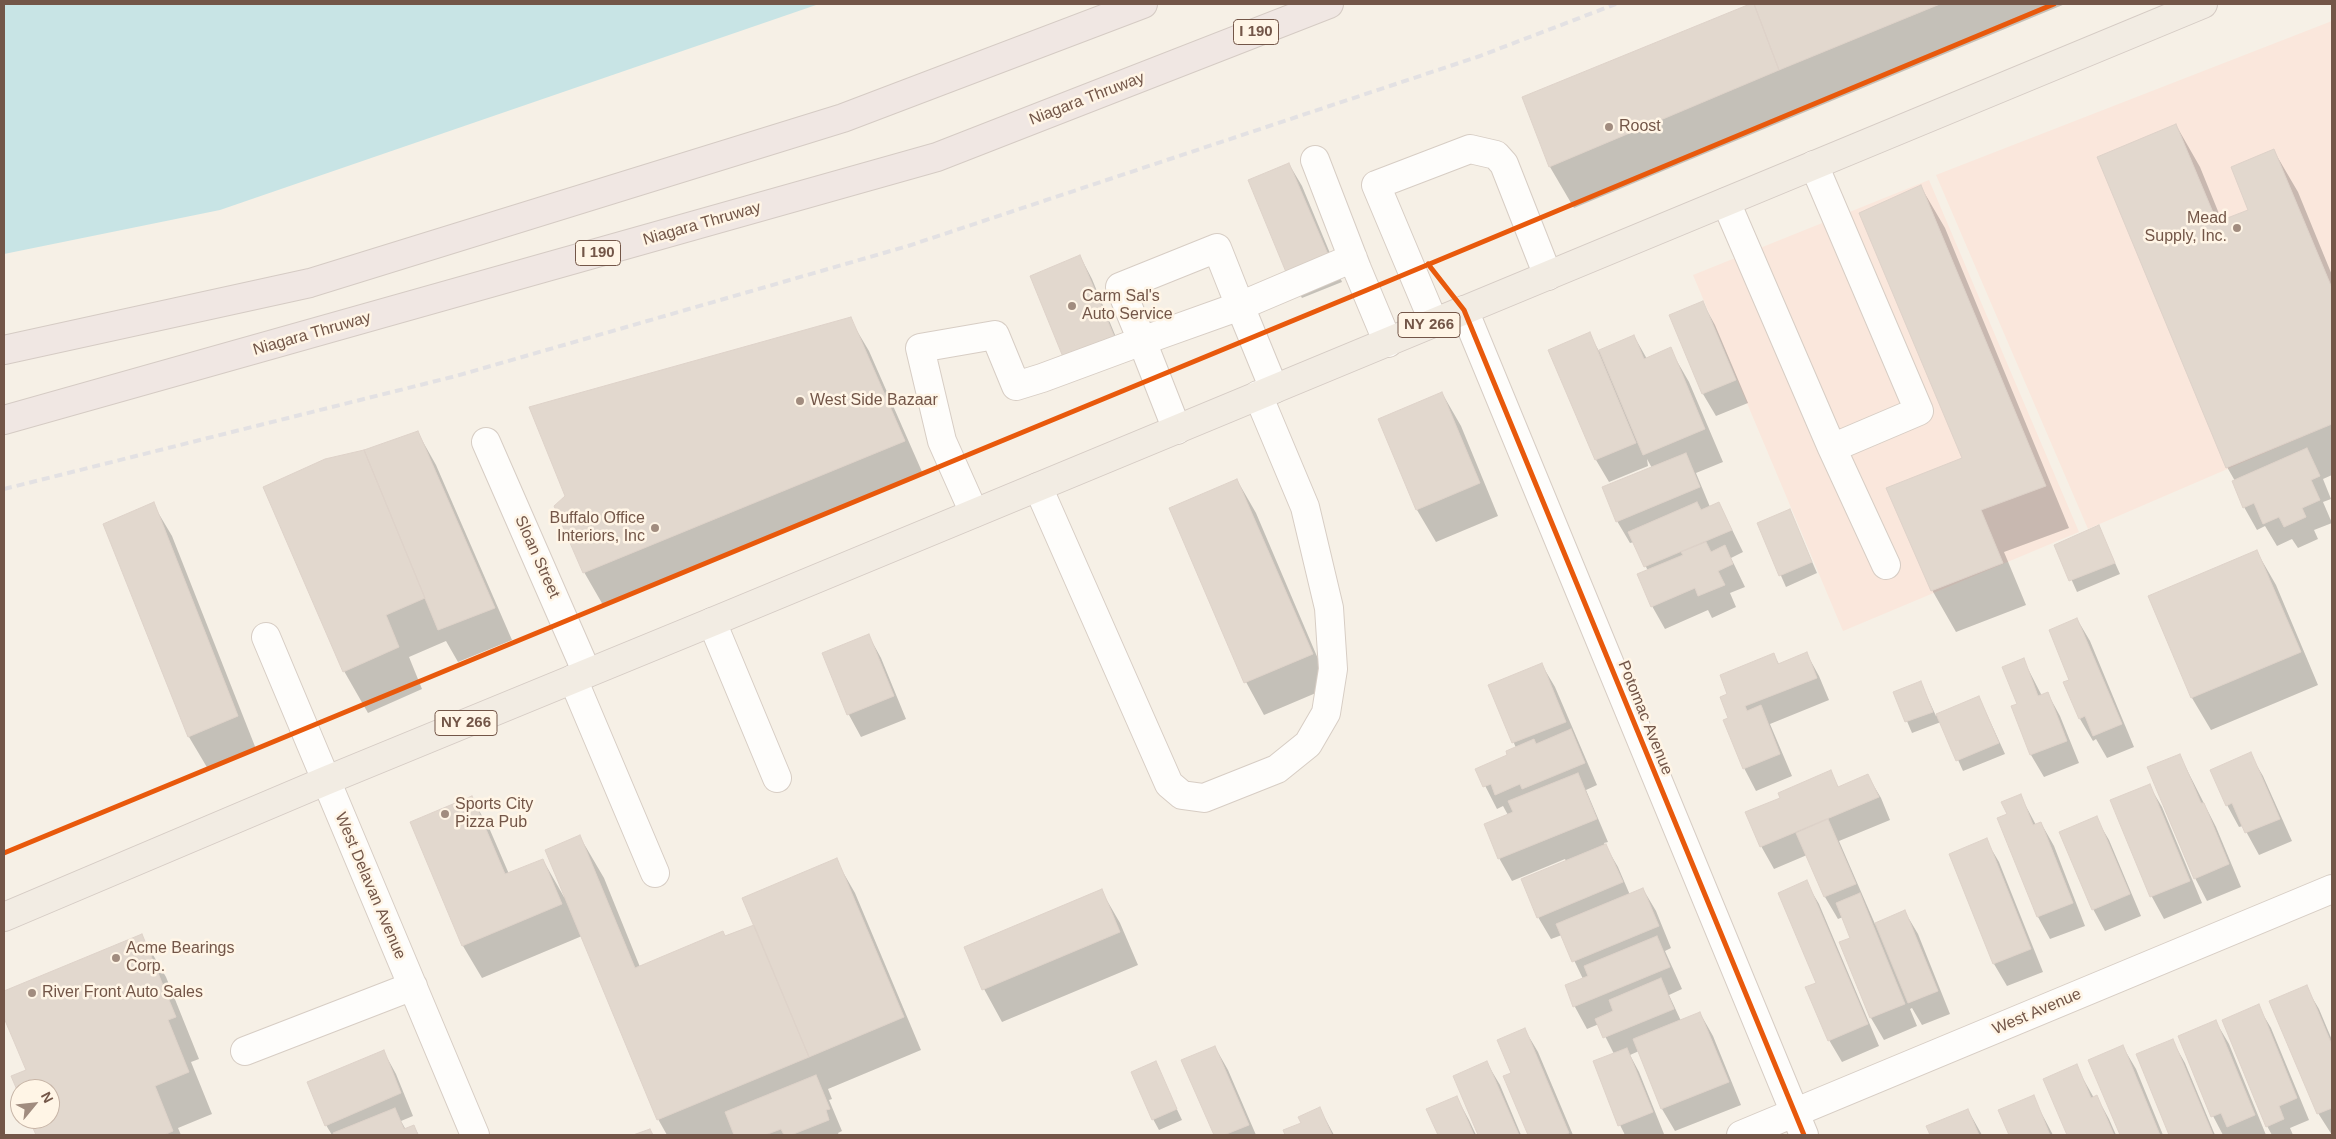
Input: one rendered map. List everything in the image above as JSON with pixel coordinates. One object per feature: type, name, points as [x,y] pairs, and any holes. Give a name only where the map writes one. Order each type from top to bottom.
[{"type":"highway","points":[[8,348],[310,284],[843,118],[1143,4]]},
{"type":"highway","name":"Niagara Thruway","points":[[4,420],[937,158],[1329,4]]},
{"type":"main road","name":"NY 266","points":[[4,917],[325,781],[2204,4]]},
{"type":"street","points":[[1434,323],[1376,185],[1470,149],[1496,155],[1504,164],[1548,276]]},
{"type":"street","points":[[1315,160],[1388,342]]},
{"type":"street","points":[[1814,165],[1919,410],[1832,448]]},
{"type":"street","points":[[1726,202],[1832,448],[1886,565]]},
{"type":"street","points":[[1038,487],[1169,784],[1182,795],[1204,798],[1277,769],[1308,744],[1326,713],[1333,670],[1329,608],[1305,506],[1266,392],[1240,306],[1217,248],[1120,287],[1177,430]]},
{"type":"street","points":[[974,513],[942,441],[920,348],[995,335],[1016,386],[1240,306],[1353,258]]},
{"type":"street","name":"Potomac Avenue","points":[[1464,310],[1799,1124]]},
{"type":"street","name":"Sloan Street","points":[[486,442],[580,676],[655,873]]},
{"type":"street","points":[[712,622],[777,778]]},
{"type":"street","name":"West Delavan Avenue","points":[[266,637],[475,1135]]},
{"type":"street","name":"West Avenue","points":[[1741,1135],[1799,1124],[2332,889]]},
{"type":"street","points":[[245,1051],[413,986]]},
{"type":"shaded area","points":[[2332,21],[2332,424],[2088,529],[1936,175]]},
{"type":"shaded area","points":[[1929,180],[2079,532],[1843,631],[1693,275]]},
{"type":"water","points":[[4,4],[819,4],[220,210],[4,254]]},
{"type":"building","points":[[1754,4],[1779,70],[1549,167],[1522,97]]},
{"type":"building","points":[[1754,4],[1940,4],[1779,70]]},
{"type":"building","points":[[2176,124],[2217,222],[2248,210],[2231,167],[2274,149],[2332,288],[2332,424],[2226,468],[2097,157]]},
{"type":"building","points":[[1289,163],[1330,259],[1288,277],[1248,180]]},
{"type":"building","points":[[1921,185],[2046,486],[1981,510],[2003,563],[1931,591],[1886,488],[1962,458],[1859,213]]},
{"type":"building","name":"Carm Sal's Auto Service","points":[[1080,255],[1114,336],[1063,357],[1030,276]]},
{"type":"building","points":[[1703,301],[1736,380],[1702,394],[1669,315]]},
{"type":"building","points":[[851,317],[905,441],[583,573],[554,506],[565,496],[529,407]]},
{"type":"building","points":[[1590,332],[1636,443],[1595,460],[1548,350]]},
{"type":"building","points":[[1634,335],[1644,359],[1671,347],[1705,429],[1643,455],[1599,350]]},
{"type":"building","points":[[1442,392],[1480,483],[1416,510],[1378,419]]},
{"type":"building","points":[[418,431],[495,608],[438,630],[364,450]]},
{"type":"building","points":[[2307,448],[2320,476],[2311,480],[2320,500],[2302,508],[2306,517],[2284,527],[2279,517],[2263,524],[2254,503],[2243,508],[2232,481]]},
{"type":"building","points":[[364,450],[425,598],[386,615],[399,647],[343,672],[263,487],[325,459]]},
{"type":"building","points":[[1686,453],[1700,487],[1616,522],[1602,487]]},
{"type":"building","points":[[1237,479],[1313,654],[1244,683],[1169,508]]},
{"type":"building","points":[[154,502],[238,716],[188,737],[103,524]]},
{"type":"building","points":[[1697,502],[1701,510],[1719,502],[1732,530],[1644,567],[1628,532]]},
{"type":"building","points":[[1790,509],[1812,562],[1779,576],[1757,523]]},
{"type":"building","points":[[2099,525],[2115,563],[2069,581],[2054,545]]},
{"type":"building","points":[[1706,542],[1711,552],[1725,545],[1733,564],[1718,571],[1725,585],[1698,596],[1695,588],[1651,607],[1637,574],[1683,555],[1681,552]]},
{"type":"building","points":[[2257,550],[2301,652],[2191,698],[2148,596]]},
{"type":"building","points":[[2077,618],[2122,724],[2093,736],[2085,716],[2079,719],[2063,682],[2069,680],[2049,630]]},
{"type":"building","points":[[869,634],[894,696],[847,715],[822,653]]},
{"type":"building","points":[[1807,652],[1817,678],[1745,706],[1747,711],[1761,705],[1780,754],[1743,769],[1723,720],[1728,718],[1720,697],[1727,694],[1720,675],[1774,653],[1778,664]]},
{"type":"building","points":[[2024,658],[2038,696],[2048,692],[2067,741],[2030,755],[2011,706],[2017,704],[2002,667]]},
{"type":"building","points":[[1542,663],[1566,722],[1512,743],[1488,685]]},
{"type":"building","points":[[1921,681],[1933,712],[1905,722],[1893,692]]},
{"type":"building","points":[[1979,696],[1999,743],[1956,761],[1936,714]]},
{"type":"building","points":[[1571,729],[1585,763],[1522,789],[1520,784],[1495,795],[1491,784],[1483,787],[1475,769],[1507,755],[1506,751],[1534,739],[1536,744]]},
{"type":"building","points":[[2251,752],[2280,819],[2245,833],[2232,803],[2226,806],[2210,770]]},
{"type":"building","points":[[2180,754],[2201,803],[2204,803],[2229,864],[2194,879],[2147,767]]},
{"type":"building","points":[[1831,770],[1838,787],[1868,774],[1879,797],[1760,847],[1745,812],[1780,798],[1778,793]]},
{"type":"building","points":[[1578,773],[1597,819],[1498,859],[1484,824],[1513,812],[1508,801]]},
{"type":"building","points":[[2150,784],[2190,881],[2150,897],[2110,800]]},
{"type":"building","points":[[2021,794],[2033,825],[2041,822],[2073,903],[2037,917],[1997,818],[2007,814],[2001,802]]},
{"type":"building","points":[[472,796],[505,874],[543,859],[562,904],[462,946],[410,822]]},
{"type":"building","points":[[2097,816],[2130,894],[2092,910],[2059,832]]},
{"type":"building","points":[[1828,819],[1856,884],[1824,897],[1796,833]]},
{"type":"building","points":[[580,835],[635,968],[723,931],[725,936],[754,925],[809,1057],[657,1120],[545,850]]},
{"type":"building","points":[[1987,838],[2031,949],[1993,964],[1949,854]]},
{"type":"building","points":[[1606,844],[1623,882],[1537,918],[1521,879]]},
{"type":"building","points":[[837,858],[904,1017],[809,1057],[742,898]]},
{"type":"building","points":[[1807,880],[1868,1024],[1828,1041],[1805,987],[1816,983],[1778,893]]},
{"type":"building","points":[[1643,888],[1659,926],[1572,962],[1556,924]]},
{"type":"building","points":[[1102,889],[1120,932],[982,990],[964,947]]},
{"type":"building","points":[[1860,893],[1905,1004],[1870,1018],[1839,942],[1850,938],[1836,903]]},
{"type":"building","points":[[1905,910],[1938,991],[1908,1003],[1875,923]]},
{"type":"building","points":[[142,934],[176,1017],[168,1020],[189,1072],[155,1086],[173,1131],[164,1135],[36,1135],[33,1129],[60,1129],[60,1079],[12,1079],[11,1076],[26,1070],[4,1018],[4,991]]},
{"type":"building","points":[[1657,936],[1670,967],[1573,1007],[1565,985],[1588,976],[1584,966]]},
{"type":"building","points":[[1661,978],[1674,1009],[1603,1038],[1595,1019],[1613,1011],[1609,1000]]},
{"type":"building","points":[[2307,985],[2332,1045],[2332,1108],[2317,1114],[2269,1001]]},
{"type":"building","points":[[2259,1004],[2297,1098],[2279,1106],[2284,1119],[2266,1127],[2222,1020]]},
{"type":"building","points":[[1700,1012],[1729,1082],[1661,1109],[1633,1039]]},
{"type":"building","points":[[2216,1020],[2255,1115],[2227,1127],[2221,1113],[2211,1117],[2178,1036]]},
{"type":"building","points":[[1525,1028],[1569,1133],[1564,1135],[1528,1135],[1503,1076],[1511,1073],[1497,1040]]},
{"type":"building","points":[[2173,1039],[2213,1135],[2169,1135],[2136,1054]]},
{"type":"building","points":[[2123,1045],[2160,1135],[2120,1135],[2088,1060]]},
{"type":"building","points":[[1215,1046],[1249,1125],[1224,1135],[1214,1135],[1181,1060]]},
{"type":"building","points":[[1627,1048],[1653,1112],[1618,1126],[1593,1061]]},
{"type":"building","points":[[384,1050],[401,1093],[325,1126],[307,1082]]},
{"type":"building","points":[[1156,1061],[1177,1109],[1152,1120],[1131,1072]]},
{"type":"building","points":[[1487,1061],[1519,1135],[1478,1135],[1453,1076]]},
{"type":"building","points":[[2077,1064],[2091,1098],[2097,1095],[2114,1135],[2067,1135],[2043,1079]]},
{"type":"building","points":[[816,1075],[830,1109],[826,1110],[829,1120],[791,1135],[784,1135],[781,1129],[765,1135],[734,1135],[725,1112]]},
{"type":"building","points":[[2034,1095],[2050,1135],[2009,1135],[1998,1110]]},
{"type":"building","points":[[1457,1096],[1474,1135],[1438,1135],[1426,1109]]},
{"type":"building","points":[[1320,1107],[1332,1135],[1285,1135],[1283,1130],[1301,1123],[1298,1117]]},
{"type":"building","points":[[395,1108],[404,1129],[414,1125],[418,1135],[334,1135],[333,1133]]},
{"type":"building","points":[[1968,1109],[1979,1135],[1930,1135],[1926,1126]]},
{"type":"building","points":[[650,1129],[653,1135],[633,1135]]},
{"type":"railway","points":[[4,489],[456,376],[908,246],[1480,56],[1616,4]]},
{"type":"cycle path","points":[[4,853],[2054,4]]},
{"type":"cycle path","points":[[1428,264],[1464,310],[1804,1135]]},
{"type":"place","name":"Roost","points":[[1609,127]]},
{"type":"place","name":"Mead Supply, Inc.","points":[[2237,228]]},
{"type":"place","name":"Carm Sal's Auto Service","points":[[1072,306]]},
{"type":"place","name":"West Side Bazaar","points":[[800,401]]},
{"type":"place","name":"Buffalo Office Interiors, Inc","points":[[655,528]]},
{"type":"place","name":"Sports City Pizza Pub","points":[[445,814]]},
{"type":"place","name":"Acme Bearings Corp.","points":[[116,958]]},
{"type":"place","name":"River Front Auto Sales","points":[[32,993]]}]
